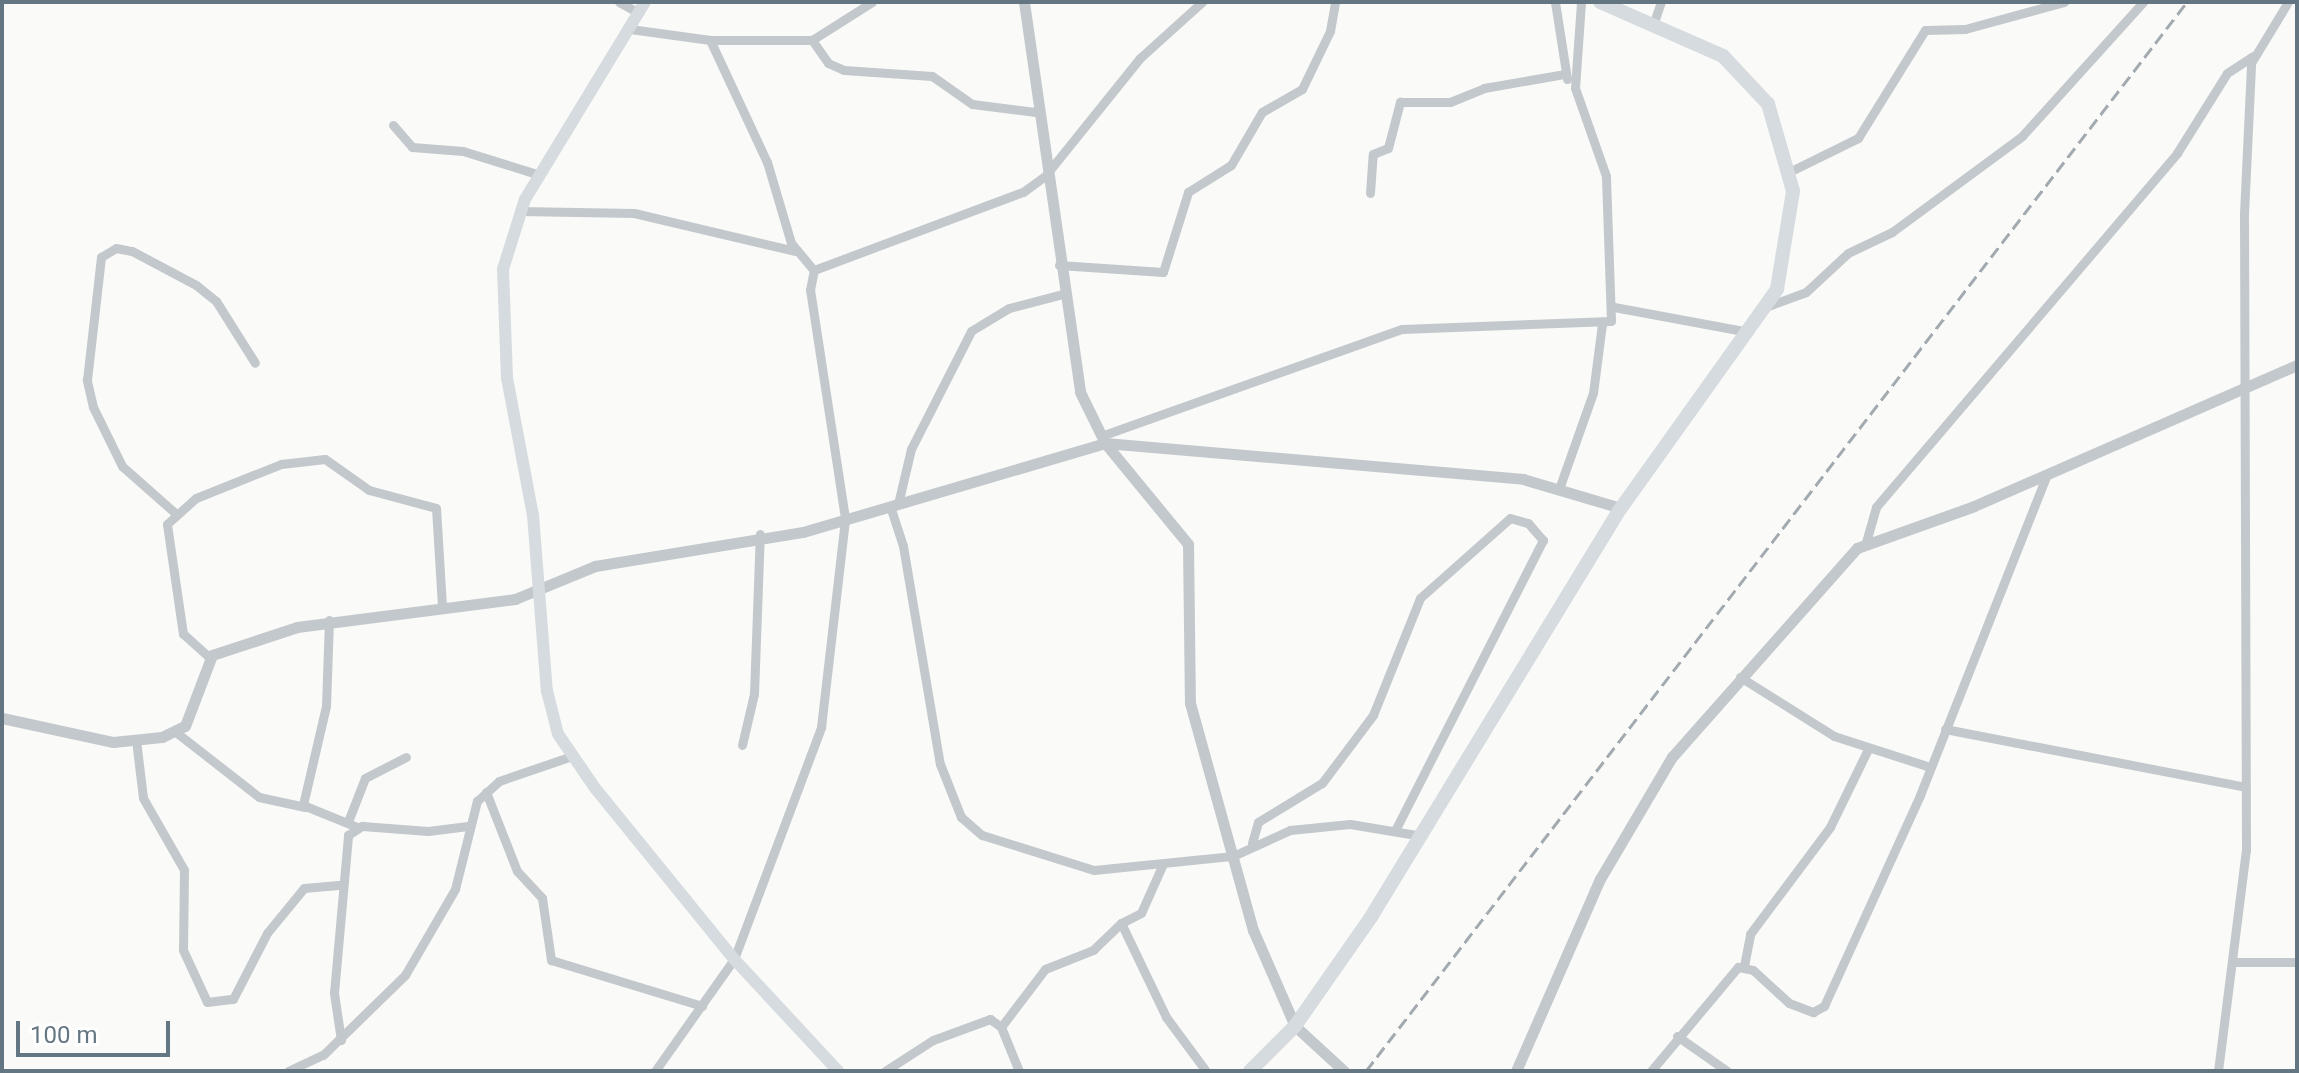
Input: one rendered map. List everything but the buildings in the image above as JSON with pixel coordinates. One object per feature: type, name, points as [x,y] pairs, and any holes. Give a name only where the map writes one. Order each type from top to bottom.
[{"type":"main road","points":[[1250,1071],[1295,1026],[1422,836],[1621,508],[1752,333],[1768,306],[1791,229],[1791,171],[1768,104],[1750,80],[1723,56],[1654,22],[1600,2]]},
{"type":"main road","points":[[642,8],[519,211],[503,269],[502,313],[540,592],[552,717],[572,756],[734,959],[838,1071]]},
{"type":"street","points":[[619,2],[642,8]]},
{"type":"street","points":[[630,29],[710,40],[812,40],[872,2]]},
{"type":"street","points":[[1024,2],[1045,176],[1080,392],[1103,440],[1152,492],[1191,554],[1190,703],[1258,944],[1295,1026],[1344,1071]]},
{"type":"street","points":[[814,270],[953,221],[1045,176],[1140,58],[1202,2]]},
{"type":"street","points":[[1059,265],[1163,272],[1188,192],[1231,165],[1262,112],[1302,89],[1330,31],[1335,2]]},
{"type":"street","points":[[1555,2],[1564,74],[1575,88],[1606,176],[1614,307],[1602,324],[1591,401],[1560,486]]},
{"type":"street","points":[[1575,88],[1581,2]]},
{"type":"street","points":[[1654,22],[1661,2]]},
{"type":"street","points":[[1791,171],[1858,138],[1922,35],[1965,29],[2038,4],[2064,2]]},
{"type":"street","points":[[1768,306],[1806,292],[1848,253],[1947,196],[2046,110],[2143,2]]},
{"type":"street","points":[[1866,542],[1876,507],[2177,153],[2227,73],[2253,56],[2288,2]]},
{"type":"street","points":[[710,40],[767,162],[795,251],[814,270]]},
{"type":"street","points":[[812,40],[828,63],[844,70],[932,76],[972,104],[1036,112]]},
{"type":"street","points":[[2218,1071],[2244,902],[2245,389],[2253,56]]},
{"type":"street","points":[[1370,193],[1373,154],[1388,148],[1400,102],[1450,102],[1484,88],[1564,74]]},
{"type":"street","points":[[393,125],[412,147],[463,151],[540,175]]},
{"type":"street","points":[[519,211],[634,213],[795,251]]},
{"type":"street","points":[[174,512],[122,466],[93,407],[87,380],[101,257],[116,248],[132,251],[196,285],[216,301],[255,363]]},
{"type":"street","points":[[655,1071],[734,959],[821,727],[845,518],[810,290],[814,270]]},
{"type":"street","points":[[1063,294],[1009,308],[971,331],[911,449],[894,505],[912,589],[940,764],[961,817],[982,835],[1094,870],[1162,866],[1233,856],[1252,843],[1350,824],[1422,836]]},
{"type":"street","points":[[1614,307],[1752,333]]},
{"type":"street","points":[[177,733],[210,658],[329,620],[540,592],[556,577],[595,566],[760,534],[803,532],[1103,440],[1402,329],[1602,324]]},
{"type":"street","points":[[1516,1071],[1600,879],[1672,757],[1740,677],[1866,542],[2047,475],[2297,365]]},
{"type":"street","points":[[1103,440],[1560,486],[1621,508]]},
{"type":"street","points":[[174,512],[259,469],[325,459],[369,490],[436,508],[442,607]]},
{"type":"street","points":[[1744,966],[1789,1003],[1821,1009],[1930,767],[2047,475]]},
{"type":"street","points":[[174,512],[167,546],[182,632],[210,658]]},
{"type":"street","points":[[1252,843],[1258,822],[1322,783],[1373,715],[1420,598],[1510,518],[1528,523],[1543,540],[1395,830]]},
{"type":"street","points":[[742,745],[754,694],[760,534]]},
{"type":"street","points":[[305,807],[326,706],[329,620]]},
{"type":"street","points":[[1740,677],[1810,723],[1868,749],[1930,767]]},
{"type":"street","points":[[2,718],[113,742],[177,733],[259,797],[305,807],[353,823],[468,826]]},
{"type":"street","points":[[1945,729],[2245,787]]},
{"type":"street","points":[[136,740],[143,798],[184,870],[183,950],[207,1002],[233,999],[267,933],[304,888],[341,885]]},
{"type":"street","points":[[1651,1071],[1677,1036],[1744,966],[1750,934],[1830,827],[1868,749]]},
{"type":"street","points":[[288,1071],[341,1040],[405,975],[445,911],[468,826],[486,792],[572,756]]},
{"type":"street","points":[[341,1040],[334,993],[344,850],[365,778],[406,757]]},
{"type":"street","points":[[486,792],[517,871],[542,898],[551,960],[702,1006]]},
{"type":"street","points":[[1001,1027],[1045,969],[1093,950],[1121,923],[1141,913],[1162,866]]},
{"type":"street","points":[[1121,923],[1166,1017],[1206,1071]]},
{"type":"street","points":[[2235,962],[2297,962]]},
{"type":"street","points":[[885,1071],[933,1040],[990,1019],[1001,1027],[1019,1071]]},
{"type":"street","points":[[1677,1036],[1727,1071]]},
{"type":"railway","points":[[1366,1071],[2187,2]]}]
